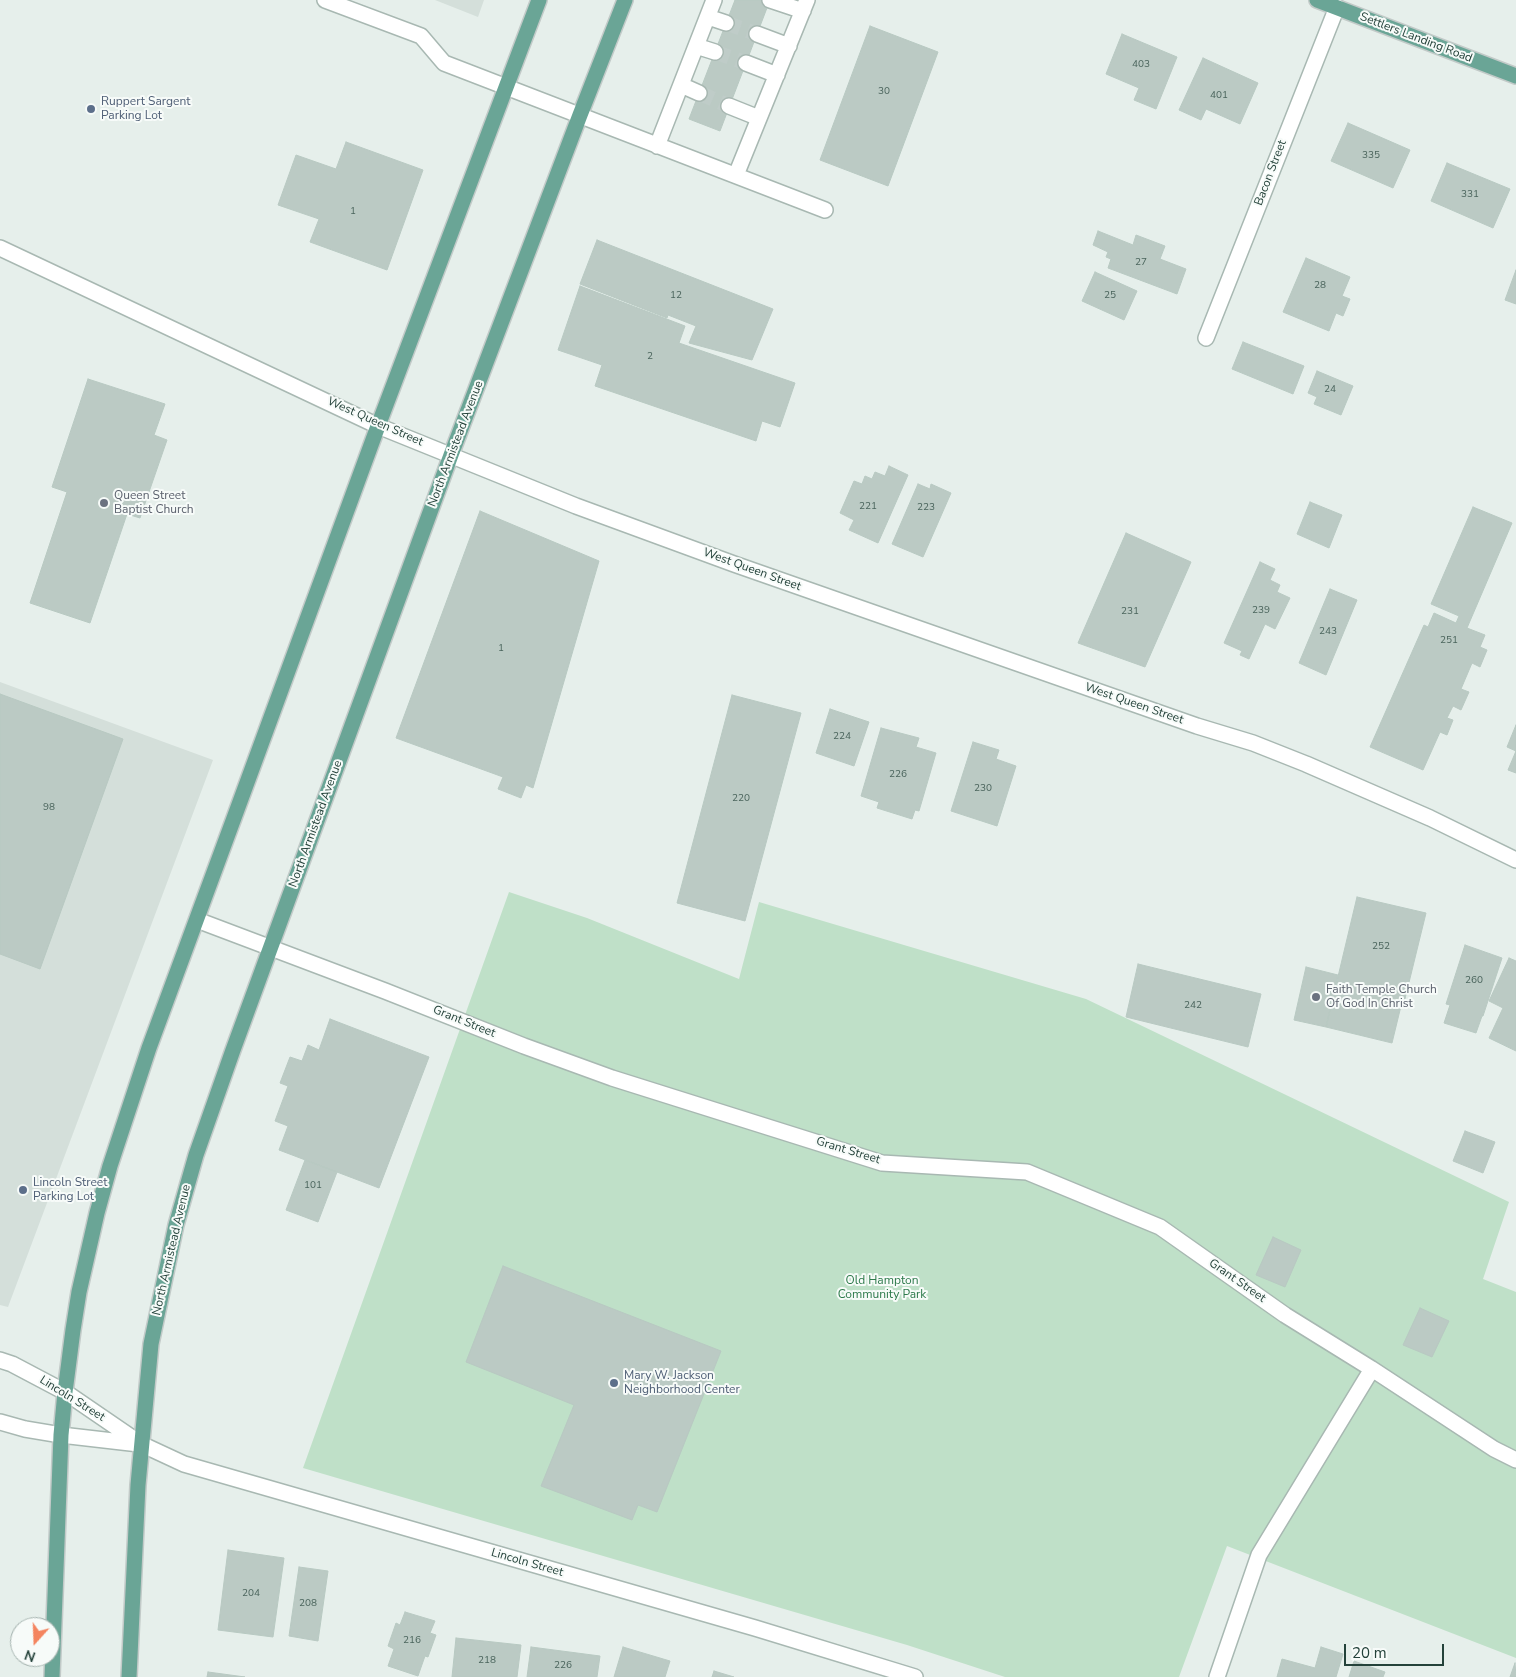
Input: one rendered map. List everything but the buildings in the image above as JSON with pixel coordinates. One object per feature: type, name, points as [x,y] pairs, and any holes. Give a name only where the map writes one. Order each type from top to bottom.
[{"type":"main road","points":[[52,1677],[61,1435],[65,1392],[79,1292],[110,1166],[129,1104],[378,426],[539,0]]},
{"type":"main road","name":"North Armistead Avenue","points":[[129,1677],[136,1514],[151,1344],[176,1225],[196,1155],[451,455],[625,0]]},
{"type":"main road","name":"Settlers Landing Road","points":[[1317,0],[1516,76]]},
{"type":"street","points":[[325,0],[421,36],[444,63],[825,210]]},
{"type":"street","points":[[657,146],[714,0]]},
{"type":"street","points":[[736,176],[805,5],[770,0]]},
{"type":"street","name":"Bacon Street","points":[[1206,338],[1337,8]]},
{"type":"street","points":[[708,17],[726,23]]},
{"type":"street","points":[[757,34],[789,46]]},
{"type":"street","points":[[696,46],[715,52]]},
{"type":"street","points":[[746,63],[777,75]]},
{"type":"street","points":[[681,85],[699,93]]},
{"type":"street","points":[[730,106],[759,118]]},
{"type":"street","name":"West Queen Street","points":[[0,248],[378,426],[576,506],[734,564],[1196,726],[1253,743],[1430,818],[1516,860]]},
{"type":"street","name":"Grant Street","points":[[197,920],[272,947],[577,1065],[882,1163],[1027,1172],[1160,1226],[1285,1315],[1372,1369],[1494,1450],[1516,1460]]},
{"type":"street","name":"Lincoln Street","points":[[0,1360],[12,1364],[65,1392],[141,1444],[184,1464],[746,1625],[914,1677]]},
{"type":"street","points":[[1217,1677],[1259,1555],[1372,1369]]},
{"type":"street","name":"Lincoln Street","points":[[0,1422],[25,1430],[141,1444]]},
{"type":"shaded area","points":[[435,0],[484,0],[478,17]]},
{"type":"shaded area","points":[[0,682],[213,760],[8,1307],[0,1305]]},
{"type":"green space","name":"Old Hampton Community Park","points":[[509,892],[587,918],[739,979],[759,902],[1086,999],[1509,1202],[1483,1279],[1516,1292],[1516,1658],[1227,1546],[1179,1677],[1005,1677],[907,1645],[303,1468]]},
{"type":"tunnel","points":[[726,23],[757,34]]},
{"type":"tunnel","points":[[715,52],[746,63]]},
{"type":"tunnel","points":[[699,93],[729,106]]},
{"type":"place","name":"Ruppert Sargent Parking Lot","points":[[91,109]]},
{"type":"place","name":"Queen Street Baptist Church","points":[[104,503]]},
{"type":"place","name":"Faith Temple Church Of God In Christ","points":[[1316,997]]},
{"type":"place","name":"Lincoln Street Parking Lot","points":[[23,1190]]},
{"type":"place","name":"Mary W. Jackson Neighborhood Center","points":[[614,1383]]}]
